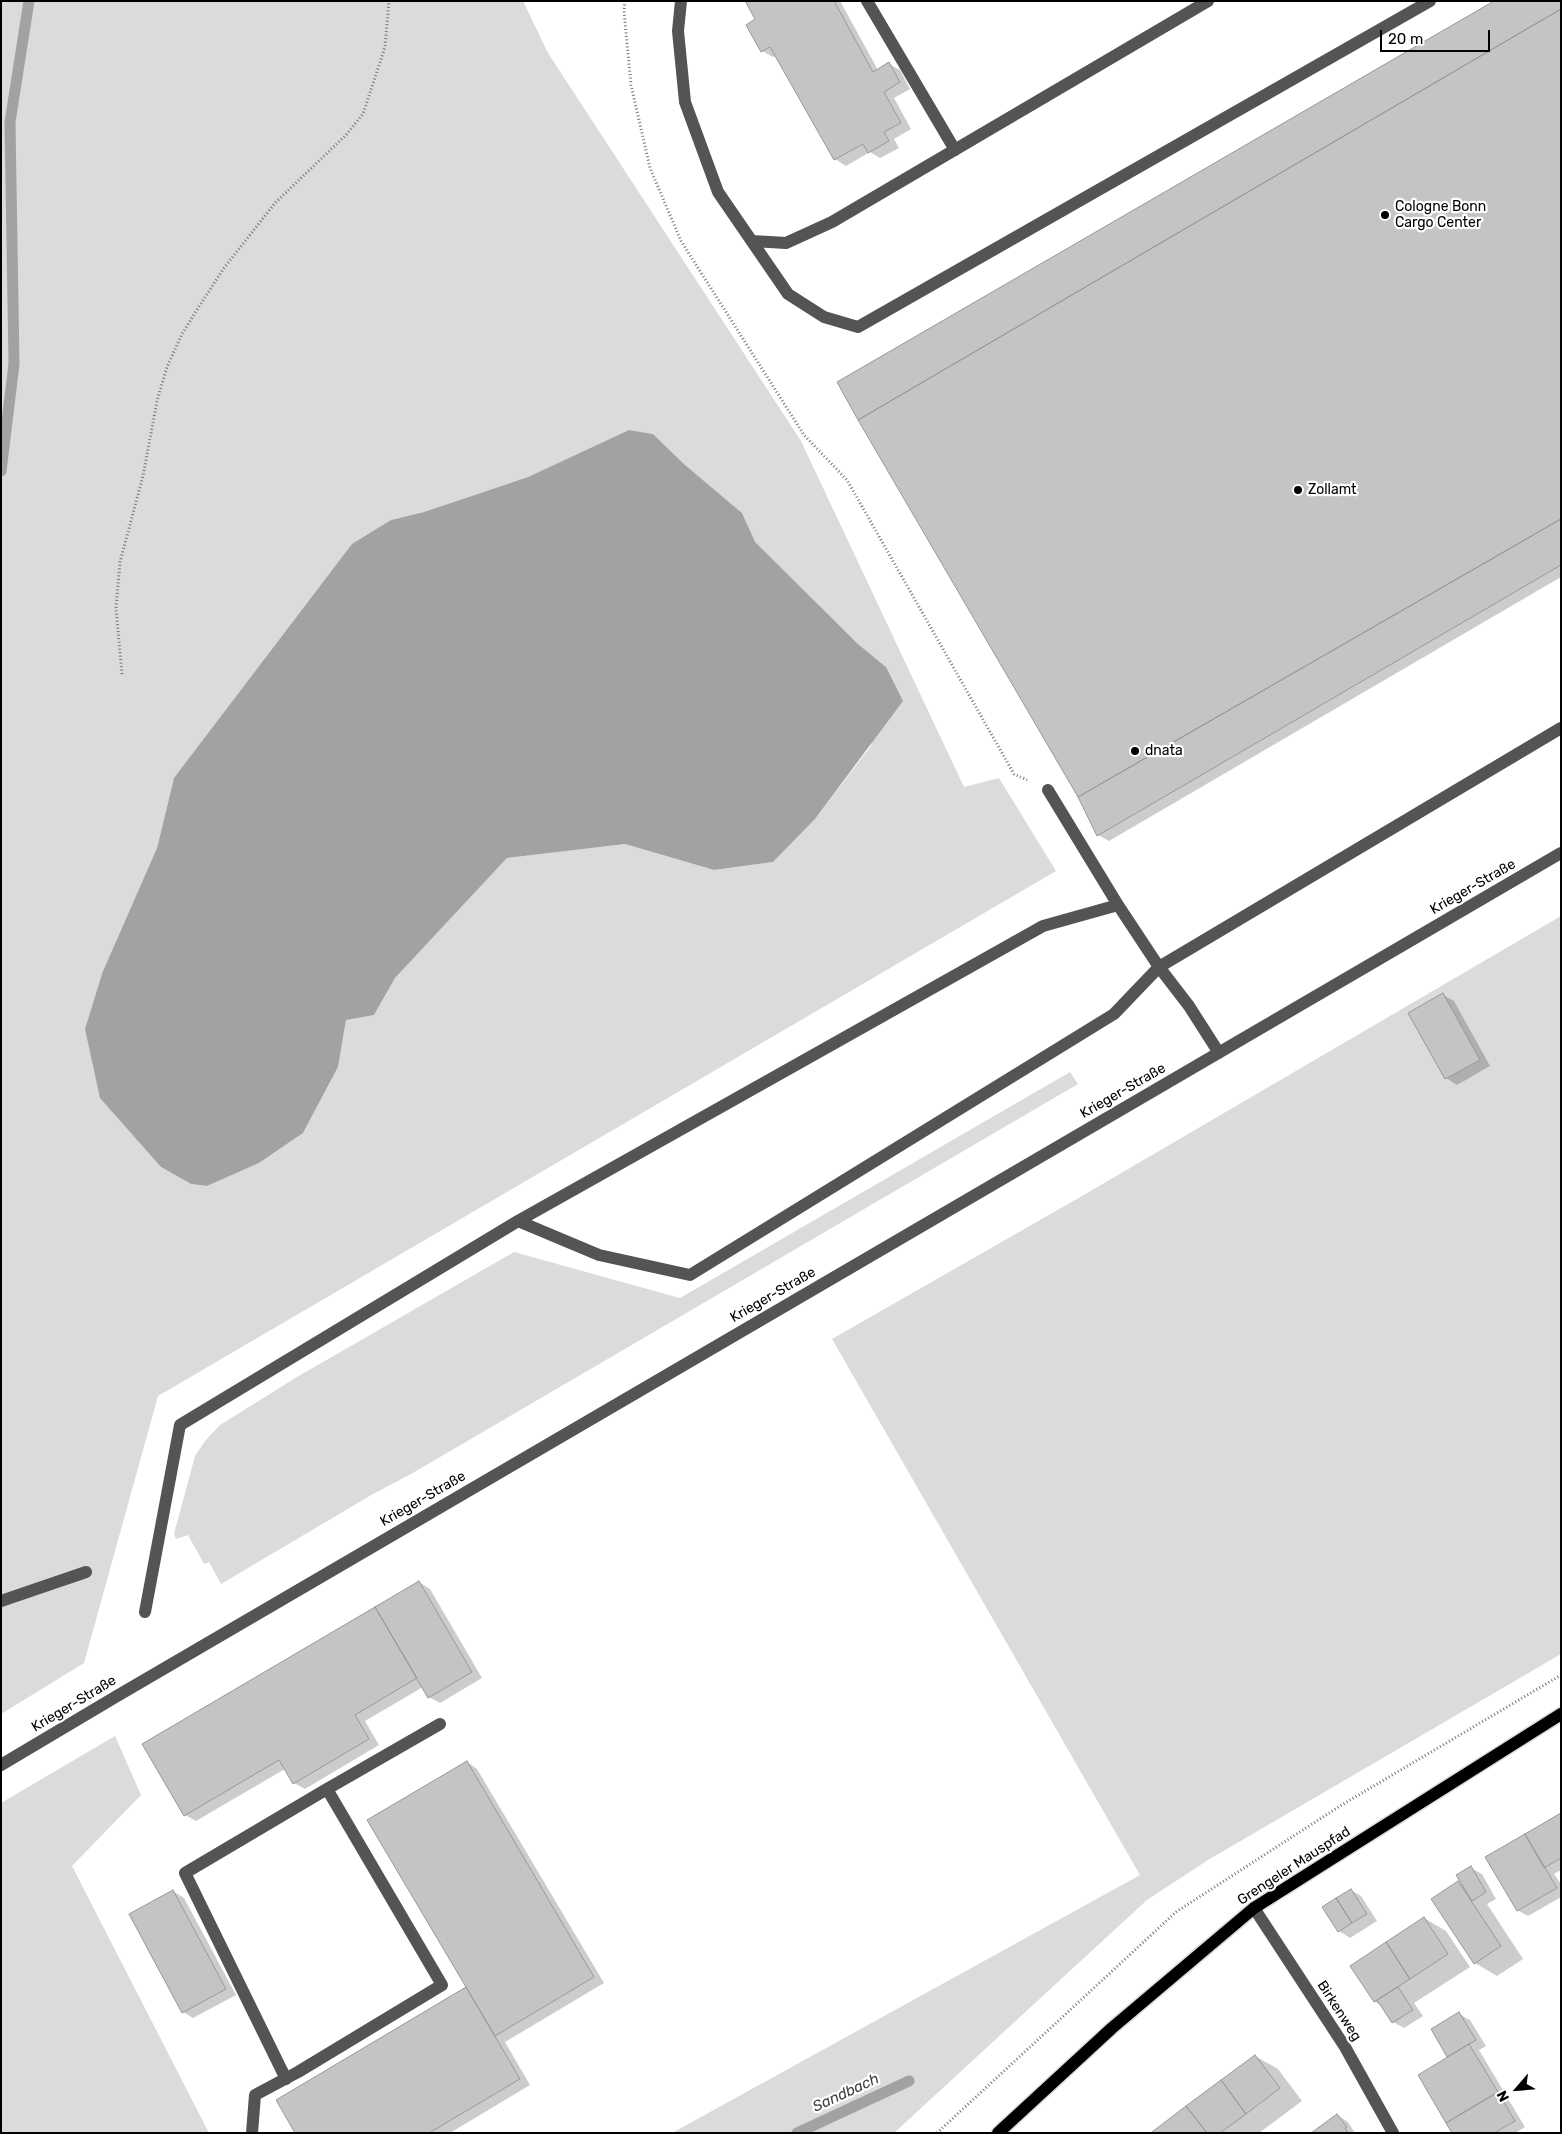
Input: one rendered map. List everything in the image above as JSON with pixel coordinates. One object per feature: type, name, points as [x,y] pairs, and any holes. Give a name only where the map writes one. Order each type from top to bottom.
[{"type":"main road","name":"Grengeler Mauspfad","points":[[998,2133],[1112,2028],[1254,1908],[1561,1714]]},
{"type":"street","points":[[867,1],[955,150]]},
{"type":"street","points":[[752,241],[786,243],[832,222],[1208,1]]},
{"type":"street","points":[[683,2],[678,31],[685,102],[718,192],[788,294],[824,317],[858,327],[1430,1]]},
{"type":"street","points":[[518,1221],[600,1255],[690,1275],[1114,1014],[1160,967],[1561,728]]},
{"type":"street","points":[[1048,790],[1118,906],[1189,1006],[1219,1053]]},
{"type":"street","name":"Krieger-Straße","points":[[1,1765],[116,1696],[1561,853]]},
{"type":"street","points":[[145,1612],[180,1425],[518,1221],[1043,926],[1118,906]]},
{"type":"street","points":[[1,1601],[86,1572]]},
{"type":"street","points":[[286,2079],[185,1873],[440,1724]]},
{"type":"street","points":[[252,2133],[255,2095],[286,2079],[442,1985],[327,1789]]},
{"type":"street","name":"Birkenweg","points":[[1254,1908],[1345,2047],[1394,2133]]},
{"type":"path","points":[[122,674],[116,608],[120,562],[144,476],[156,400],[167,367],[182,334],[224,268],[275,203],[346,135],[363,114],[385,47],[388,1]]},
{"type":"path","points":[[625,1],[624,11],[631,85],[650,168],[682,241],[804,435],[847,480],[1014,774],[1048,790]]},
{"type":"shaded area","points":[[1,1],[523,1],[548,53],[801,441],[964,787],[999,778],[1056,871],[158,1396],[84,1663],[1,1714]],"holes":[[[629,430],[653,434],[684,464],[742,513],[754,542],[858,644],[886,667],[871,746],[815,819],[773,862],[714,870],[625,844],[507,858],[395,978],[374,1015],[346,1019],[338,1067],[303,1133],[259,1163],[207,1186],[191,1184],[161,1167],[103,971],[157,848],[174,778],[391,520],[424,512],[528,477]]]},
{"type":"shaded area","points":[[629,430],[653,434],[684,464],[742,513],[755,542],[858,644],[886,667],[903,701],[815,819],[773,862],[714,870],[625,844],[507,858],[395,978],[374,1015],[346,1020],[338,1067],[303,1133],[259,1163],[207,1186],[191,1184],[161,1167],[100,1098],[85,1029],[103,971],[157,848],[174,778],[352,544],[391,520],[424,512],[528,477]]},
{"type":"shaded area","points":[[1561,916],[1561,1654],[1208,1860],[1147,1900],[894,2133],[672,2133],[1140,1875],[832,1339],[1082,1196]]},
{"type":"shaded area","points":[[1070,1072],[1078,1084],[221,1584],[209,1562],[204,1564],[188,1535],[176,1539],[174,1534],[195,1456],[205,1441],[220,1425],[297,1377],[514,1252],[680,1298]]},
{"type":"shaded area","points":[[115,1736],[141,1795],[72,1866],[209,2133],[1,2133],[1,1803]]},
{"type":"building","points":[[745,1],[834,1],[873,72],[889,62],[900,82],[884,92],[901,123],[884,132],[889,141],[868,153],[863,144],[834,160],[770,47],[761,52],[746,25],[755,19]]},
{"type":"building","points":[[1494,1],[1561,1],[1561,9],[858,420],[837,382]]},
{"type":"building","name":"Cologne Bonn Cargo Center","points":[[1561,9],[1561,519],[1078,797],[858,420]]},
{"type":"building","points":[[1561,519],[1561,565],[1097,836],[1078,797]]},
{"type":"building","points":[[1443,993],[1480,1060],[1445,1079],[1408,1013]]},
{"type":"building","points":[[419,1581],[472,1672],[428,1698],[375,1607]]},
{"type":"building","points":[[375,1607],[417,1678],[355,1715],[369,1739],[293,1784],[279,1760],[184,1816],[142,1744]]},
{"type":"building","points":[[467,1761],[594,1977],[495,2036],[367,1820]]},
{"type":"building","points":[[1561,1813],[1561,1858],[1544,1868],[1525,1834]]},
{"type":"building","points":[[1525,1834],[1557,1888],[1517,1911],[1485,1857]]},
{"type":"building","points":[[1471,1866],[1486,1892],[1472,1901],[1456,1875]]},
{"type":"building","points":[[1458,1881],[1501,1946],[1474,1964],[1431,1899]]},
{"type":"building","points":[[1351,1889],[1367,1914],[1352,1923],[1336,1898]]},
{"type":"building","points":[[173,1890],[226,1989],[182,2013],[129,1914]]},
{"type":"building","points":[[1336,1898],[1352,1923],[1338,1932],[1322,1907]]},
{"type":"building","points":[[1424,1917],[1448,1954],[1410,1979],[1386,1942]]},
{"type":"building","points":[[1386,1942],[1410,1979],[1374,2002],[1350,1966]]},
{"type":"building","points":[[466,1987],[520,2079],[429,2133],[295,2133],[276,2100]]},
{"type":"building","points":[[1398,1987],[1413,2010],[1392,2023],[1377,2000]]},
{"type":"building","points":[[1459,2012],[1476,2040],[1447,2057],[1431,2029]]},
{"type":"building","points":[[1469,2044],[1498,2092],[1446,2123],[1418,2075]]},
{"type":"building","points":[[1255,2055],[1280,2088],[1246,2114],[1221,2080]]},
{"type":"building","points":[[1221,2080],[1246,2114],[1220,2133],[1207,2133],[1186,2106]]},
{"type":"building","points":[[1498,2092],[1515,2121],[1494,2133],[1452,2133],[1446,2123]]},
{"type":"building","points":[[1186,2106],[1207,2133],[1152,2132]]},
{"type":"building","points":[[1337,2114],[1347,2127],[1345,2128],[1348,2133],[1311,2133]]},
{"type":"waterway","name":"Sandbach","points":[[1,471],[14,364],[10,122],[29,1]]},
{"type":"waterway","name":"Sandbach","points":[[797,2133],[909,2081]]},
{"type":"place","name":"Cologne Bonn Cargo Center","points":[[1385,215]]},
{"type":"place","name":"Zollamt","points":[[1298,490]]},
{"type":"place","name":"dnata","points":[[1135,751]]}]
